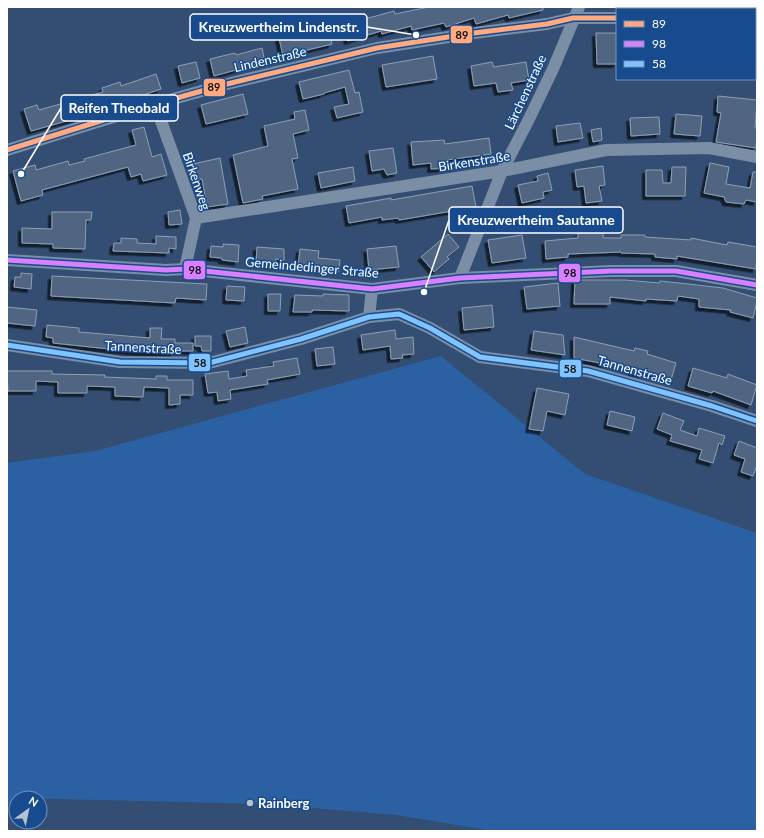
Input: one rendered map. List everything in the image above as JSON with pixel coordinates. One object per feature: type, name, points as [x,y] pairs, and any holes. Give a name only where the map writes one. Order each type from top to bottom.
[{"type":"street","name":"Lärchenstraße","points":[[460,278],[502,171],[528,122],[553,69],[573,18],[579,7]]},
{"type":"street","name":"Lindenstraße","points":[[7,150],[155,104],[227,84],[377,48],[474,33],[546,24],[573,18],[616,18]]},
{"type":"street","name":"Birkenweg","points":[[155,104],[196,218],[185,270]]},
{"type":"street","name":"Birkenstraße","points":[[196,218],[502,171],[606,150],[709,148],[757,157]]},
{"type":"street","name":"Gemeindedinger Straße","points":[[7,260],[185,270],[372,289],[460,278],[611,271],[676,271],[757,285]]},
{"type":"street","points":[[369,317],[372,289]]},
{"type":"street","name":"Tannenstraße","points":[[7,344],[120,362],[209,363],[301,339],[369,317],[398,314],[430,328],[480,357],[588,371],[712,406],[757,421]]},
{"type":"shaded area","points":[[441,356],[585,474],[757,533],[757,831],[493,831],[396,815],[266,804],[48,799],[48,790],[8,790],[7,805],[7,463],[95,451]]},
{"type":"building","points":[[429,7],[543,7],[543,10],[509,18],[508,15],[476,24],[474,18],[446,27],[444,23],[412,30],[411,26],[382,34],[381,31],[348,41],[342,21],[364,15],[365,19],[394,11],[395,14]]},
{"type":"building","points":[[328,28],[332,44],[283,56],[279,38],[298,33],[299,36]]},
{"type":"building","points":[[596,33],[616,33],[616,64],[597,64]]},
{"type":"building","points":[[262,48],[265,62],[214,76],[210,59],[235,53],[236,55]]},
{"type":"building","points":[[433,56],[437,79],[386,87],[382,65]]},
{"type":"building","points":[[196,62],[200,78],[182,83],[178,66]]},
{"type":"building","points":[[492,62],[494,67],[526,62],[529,80],[511,83],[513,90],[498,92],[496,83],[474,86],[471,66]]},
{"type":"building","points":[[349,70],[355,93],[359,92],[363,112],[337,118],[334,107],[349,104],[345,87],[303,99],[299,82]]},
{"type":"building","points":[[156,74],[161,89],[95,110],[95,113],[31,131],[24,109],[37,105],[39,110],[103,92],[102,88],[120,82],[121,86]]},
{"type":"building","points":[[243,94],[248,114],[206,124],[201,105]]},
{"type":"building","points":[[718,96],[757,100],[755,128],[757,128],[756,148],[716,142],[721,113],[717,112]]},
{"type":"building","points":[[305,110],[309,130],[293,134],[298,158],[292,159],[298,189],[262,196],[263,199],[243,203],[233,155],[268,146],[264,126],[295,119],[294,112]]},
{"type":"building","points":[[676,114],[702,116],[700,136],[674,134]]},
{"type":"building","points":[[659,117],[660,134],[631,136],[630,118]]},
{"type":"building","points":[[580,123],[583,138],[558,142],[556,126]]},
{"type":"building","points":[[144,127],[152,157],[161,154],[167,175],[143,181],[141,174],[131,177],[128,167],[42,190],[43,195],[21,201],[13,171],[35,165],[36,170],[68,161],[69,165],[85,161],[84,159],[136,145],[132,130]]},
{"type":"building","points":[[601,128],[602,140],[593,142],[591,130]]},
{"type":"building","points":[[489,138],[491,154],[446,160],[446,168],[431,169],[431,163],[413,165],[411,142],[444,140],[445,144]]},
{"type":"building","points":[[393,148],[397,173],[387,175],[384,169],[372,171],[369,151]]},
{"type":"building","points":[[220,158],[228,204],[207,207],[202,179],[196,180],[193,164]]},
{"type":"building","points":[[710,163],[729,167],[726,184],[750,188],[753,172],[757,172],[757,202],[746,200],[744,204],[726,202],[724,197],[704,193]]},
{"type":"building","points":[[603,166],[605,185],[599,186],[602,201],[586,203],[584,186],[577,187],[575,170]]},
{"type":"building","points":[[353,167],[355,181],[321,188],[318,173]]},
{"type":"building","points":[[672,167],[686,167],[685,196],[646,196],[646,170],[662,170],[663,183],[671,183]]},
{"type":"building","points":[[548,173],[552,190],[543,192],[544,198],[522,203],[518,185],[538,181],[537,176]]},
{"type":"building","points":[[472,186],[476,207],[399,220],[398,218],[382,220],[382,217],[349,223],[346,206]]},
{"type":"building","points":[[180,210],[182,224],[169,225],[168,212]]},
{"type":"building","points":[[52,212],[92,212],[91,220],[86,220],[85,249],[53,248],[53,244],[22,243],[22,228],[52,229]]},
{"type":"building","points":[[578,233],[603,233],[603,238],[621,238],[621,235],[645,235],[645,237],[691,240],[691,238],[727,245],[728,242],[757,247],[756,269],[677,256],[677,259],[655,257],[655,254],[621,252],[568,254],[568,257],[546,259],[545,241],[578,238]]},
{"type":"building","points":[[448,234],[459,247],[447,257],[449,259],[434,272],[421,257]]},
{"type":"building","points":[[522,235],[526,258],[492,263],[488,240]]},
{"type":"building","points":[[156,236],[176,237],[176,249],[169,248],[169,253],[113,251],[114,243],[121,243],[121,238],[137,239],[137,243],[156,244]]},
{"type":"building","points":[[223,244],[239,245],[238,262],[210,257],[211,246],[223,247]]},
{"type":"building","points":[[396,246],[399,267],[369,270],[367,249]]},
{"type":"building","points":[[257,247],[284,249],[284,260],[276,259],[275,265],[256,263]]},
{"type":"building","points":[[300,249],[319,251],[318,258],[340,260],[339,271],[298,266]]},
{"type":"building","points":[[21,273],[32,274],[31,289],[14,287],[15,277],[21,277]]},
{"type":"building","points":[[52,276],[207,284],[206,300],[176,298],[175,303],[51,296]]},
{"type":"building","points":[[575,280],[625,280],[659,283],[660,281],[723,288],[757,298],[757,301],[753,318],[730,312],[731,310],[699,307],[699,299],[678,296],[677,301],[646,299],[646,301],[610,297],[610,304],[574,304]]},
{"type":"building","points":[[558,283],[560,306],[527,309],[524,287]]},
{"type":"building","points":[[227,286],[245,287],[244,301],[226,300]]},
{"type":"building","points":[[268,294],[281,294],[280,311],[268,311]]},
{"type":"building","points":[[323,294],[349,295],[349,311],[312,310],[312,312],[293,312],[295,295],[323,296]]},
{"type":"building","points":[[492,305],[494,327],[464,330],[462,308]]},
{"type":"building","points":[[7,307],[37,310],[35,326],[7,323]]},
{"type":"building","points":[[47,325],[79,328],[79,332],[150,338],[150,328],[162,328],[161,339],[175,339],[175,343],[193,343],[193,351],[174,351],[174,353],[138,352],[53,343],[53,338],[46,337]]},
{"type":"building","points":[[245,327],[248,343],[230,347],[226,331]]},
{"type":"building","points":[[395,330],[396,339],[413,337],[414,354],[402,355],[403,358],[391,359],[390,346],[363,350],[361,335]]},
{"type":"building","points":[[534,331],[563,335],[565,355],[531,350]]},
{"type":"building","points":[[195,336],[211,336],[211,351],[202,351],[201,346],[195,346]]},
{"type":"building","points":[[574,337],[634,351],[635,348],[648,351],[647,354],[676,363],[671,380],[643,372],[643,374],[632,372],[633,369],[574,358]]},
{"type":"building","points":[[333,347],[335,364],[317,366],[315,349]]},
{"type":"building","points":[[297,358],[300,374],[267,380],[268,384],[230,390],[231,399],[218,401],[217,392],[208,393],[205,374],[228,371],[229,379],[247,376],[246,370],[274,366],[273,362]]},
{"type":"building","points":[[693,368],[727,378],[728,374],[757,385],[751,405],[713,391],[712,393],[688,386]]},
{"type":"building","points":[[7,371],[52,371],[52,374],[105,375],[104,377],[156,379],[156,376],[167,376],[167,380],[193,380],[193,395],[180,395],[180,404],[169,405],[169,388],[144,387],[143,397],[115,396],[115,387],[87,386],[87,393],[58,393],[58,382],[36,381],[36,391],[8,391]]},
{"type":"building","points":[[537,388],[569,394],[565,415],[547,411],[543,431],[529,429]]},
{"type":"building","points":[[610,411],[635,417],[632,431],[607,425]]},
{"type":"building","points":[[663,413],[684,421],[680,430],[697,436],[699,428],[725,436],[722,445],[719,443],[713,463],[699,459],[702,450],[670,441],[672,435],[657,429]]},
{"type":"building","points":[[739,441],[757,448],[757,465],[753,476],[741,472],[745,459],[734,455]]},
{"type":"transit line","name":"89","points":[[7,150],[155,104],[227,84],[377,48],[474,33],[547,24],[573,18],[616,18]]},
{"type":"transit line","name":"98","points":[[7,260],[166,270],[185,269],[372,289],[460,278],[611,271],[676,271],[757,285]]},
{"type":"transit line","name":"58","points":[[7,345],[120,362],[209,363],[301,339],[369,317],[399,314],[430,328],[480,357],[588,371],[712,406],[757,421]]},
{"type":"place","name":"Kreuzwertheim Lindenstr.","points":[[416,35]]},
{"type":"place","name":"Reifen Theobald","points":[[21,174]]},
{"type":"place","name":"Kreuzwertheim Sautanne","points":[[424,292]]},
{"type":"place","name":"Rainberg","points":[[250,803]]}]
